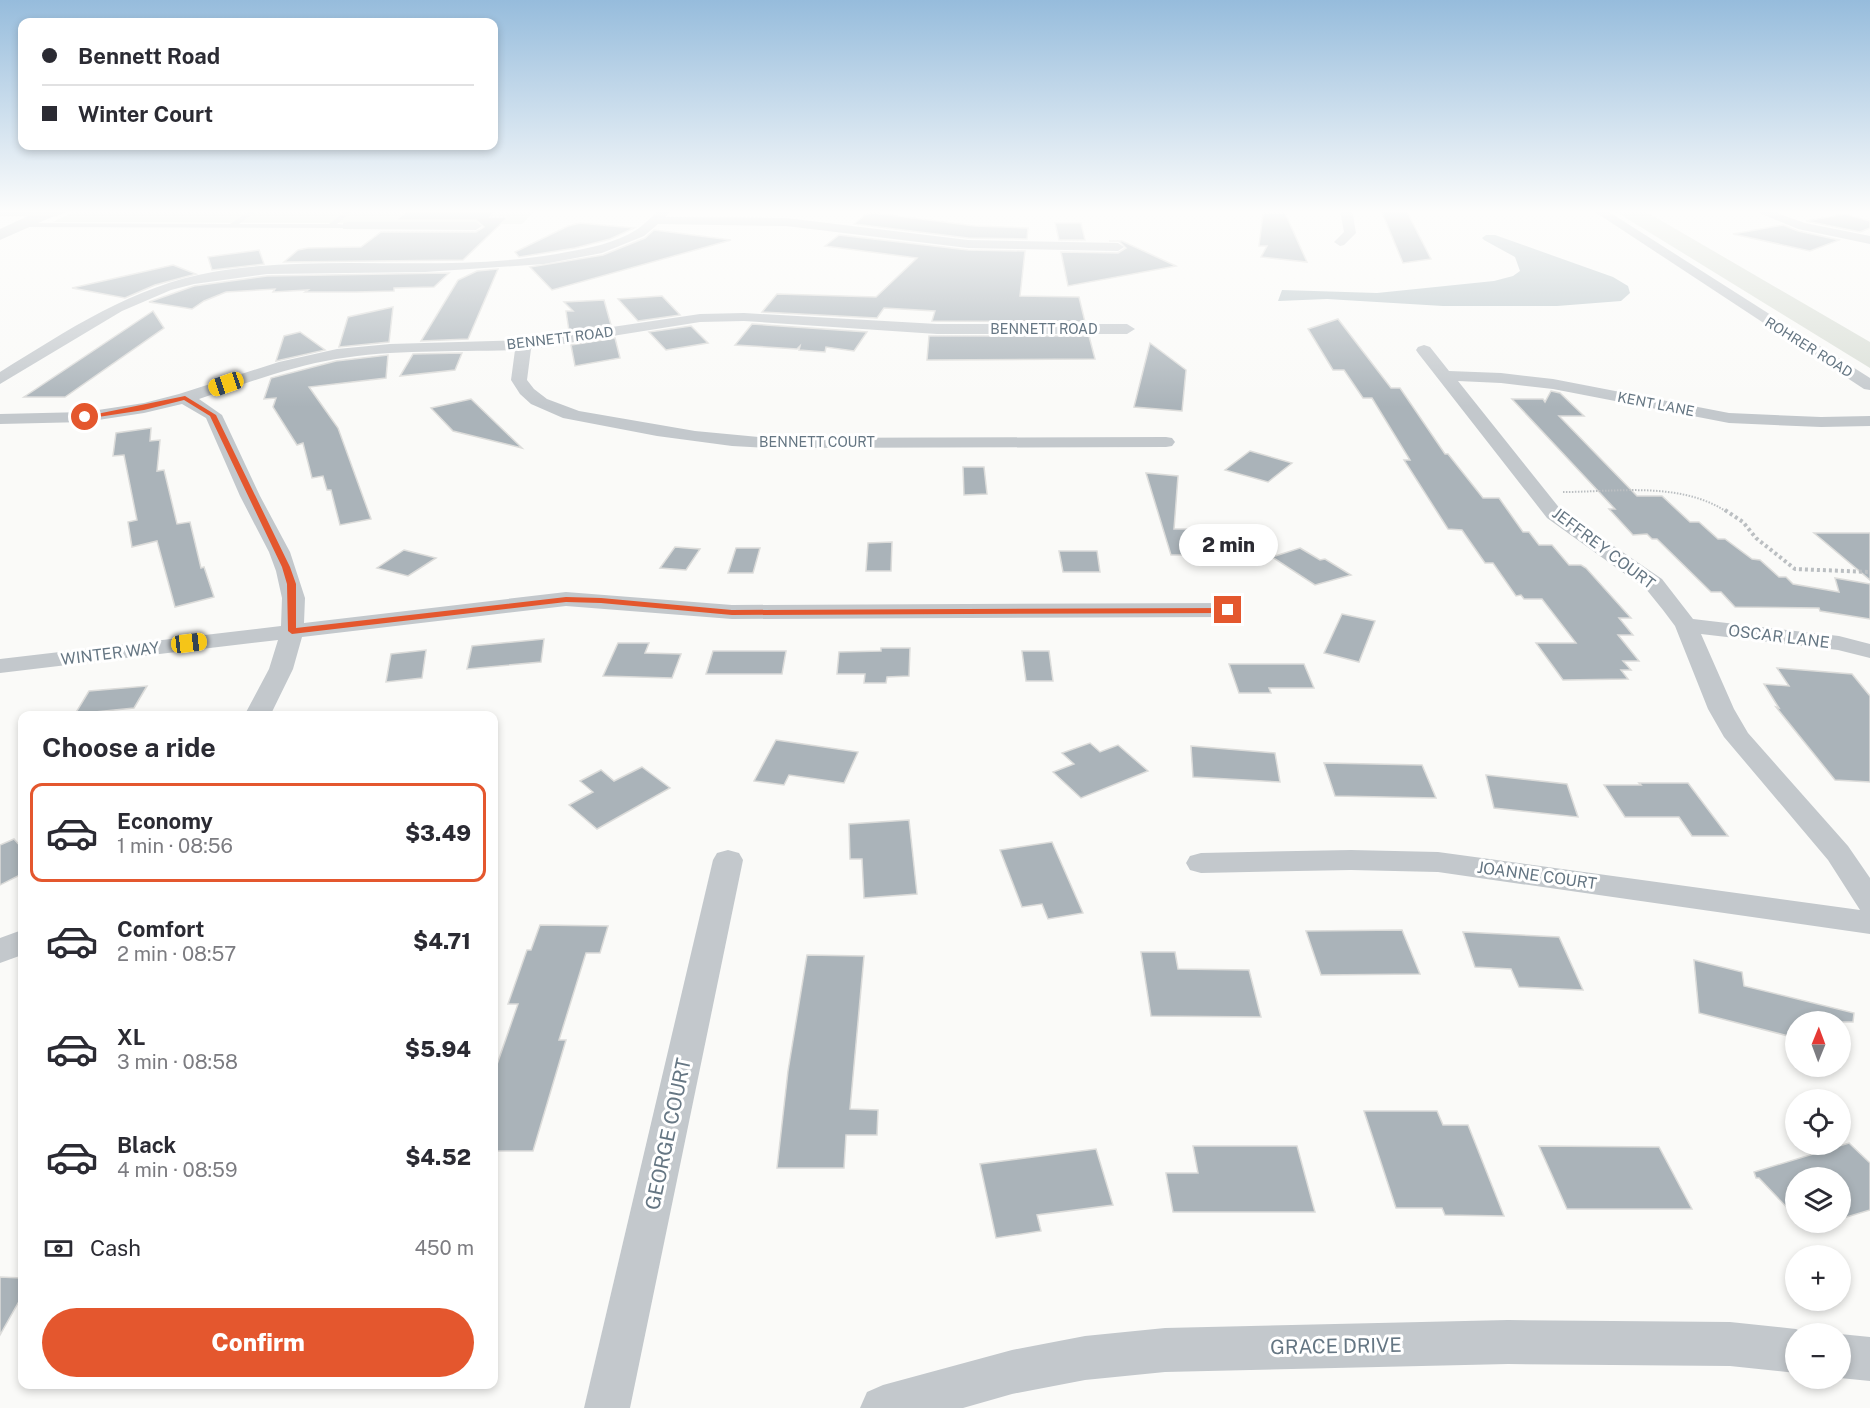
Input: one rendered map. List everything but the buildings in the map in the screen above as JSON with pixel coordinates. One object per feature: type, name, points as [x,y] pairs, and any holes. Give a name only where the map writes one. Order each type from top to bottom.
[{"type":"street","points":[[0,379],[126,302],[191,281],[228,276]]},
{"type":"street","name":"ROHRER ROAD","points":[[1700,276],[1870,385]]},
{"type":"street","name":"BENNETT ROAD","points":[[0,419],[85,417],[144,408],[185,398],[285,365],[337,354],[390,349],[524,345],[584,337],[675,320],[722,317],[937,328],[1127,329]]},
{"type":"street","name":"BENNETT COURT","points":[[524,345],[519,380],[530,395],[541,403],[584,417],[667,433],[708,439],[770,443],[1166,442]]},
{"type":"street","name":"JEFFREY COURT","points":[[1424,350],[1554,513],[1654,584],[1686,625],[1721,709],[1737,737],[1838,853],[1870,902]]},
{"type":"street","name":"KENT LANE","points":[[1444,376],[1501,378],[1553,384],[1729,418],[1821,422],[1870,421]]},
{"type":"street","points":[[185,398],[213,415],[217,422],[254,504],[277,548],[291,584],[292,631],[276,681],[260,711]]},
{"type":"street","name":"WINTER WAY","points":[[0,666],[566,599],[732,612],[1228,610]]},
{"type":"street","name":"OSCAR LANE","points":[[1686,625],[1839,643],[1870,651]]},
{"type":"street","name":"GEORGE COURT","points":[[607,1408],[728,860]]},
{"type":"street","name":"JOANNE COURT","points":[[1201,863],[1351,860],[1438,862],[1870,923]]},
{"type":"street","points":[[0,951],[18,944]]},
{"type":"street","name":"GRACE DRIVE","points":[[883,1408],[1012,1372],[1085,1358],[1165,1350],[1508,1342],[1730,1344],[1785,1350]]},
{"type":"street","points":[[1851,1357],[1870,1359]]},
{"type":"path","points":[[1560,492],[1672,491],[1719,507],[1743,522],[1756,538],[1795,568],[1808,571],[1870,572]]},
{"type":"shaded area","points":[[1513,276],[1609,276],[1628,286],[1630,293],[1621,301],[1557,306],[1443,306],[1327,299],[1278,301],[1282,290],[1377,293],[1494,281]]},
{"type":"shaded area","points":[[1720,276],[1756,276],[1870,342],[1870,368]]},
{"type":"route","points":[[85,417],[144,408],[185,398],[213,415],[286,567],[293,604],[292,631],[566,599],[732,612],[1228,610]]}]
